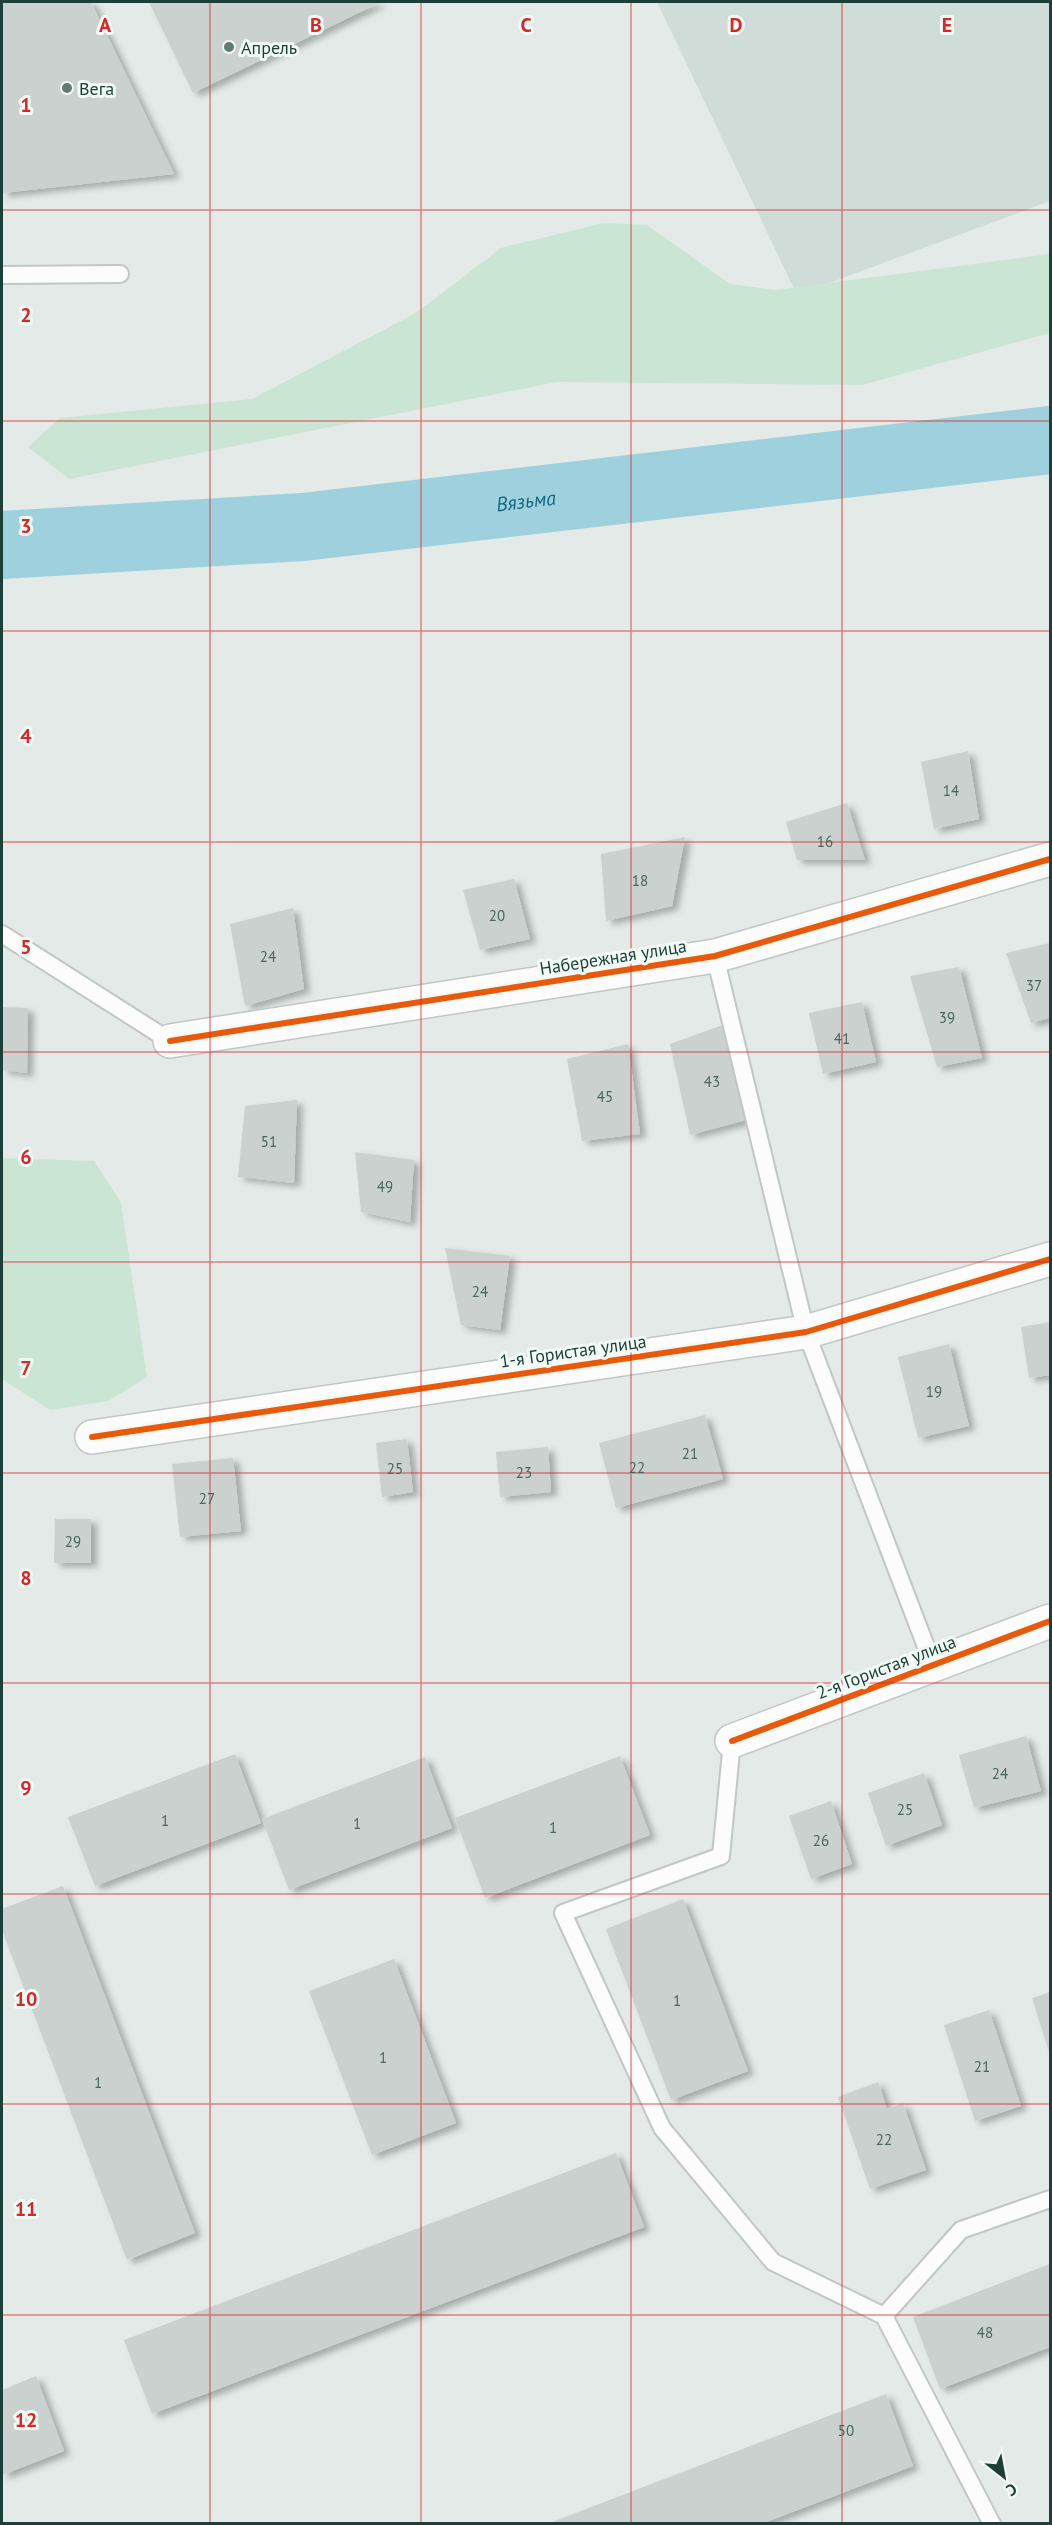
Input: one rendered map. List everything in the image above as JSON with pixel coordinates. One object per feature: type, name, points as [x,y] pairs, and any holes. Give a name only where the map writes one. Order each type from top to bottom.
[{"type":"street","name":"Набережная улица","points":[[170,1041],[714,956],[1050,859]]},
{"type":"street","name":"1-я Гористая улица","points":[[92,1437],[806,1332],[1050,1259]]},
{"type":"street","name":"2-я Гористая улица","points":[[732,1741],[1050,1621]]},
{"type":"lane","points":[[2,275],[120,274]]},
{"type":"lane","points":[[2,934],[170,1041]]},
{"type":"lane","points":[[714,956],[806,1332],[933,1665]]},
{"type":"lane","points":[[732,1741],[721,1856],[563,1913],[662,2128],[773,2262],[884,2316],[992,2523]]},
{"type":"lane","points":[[884,2316],[961,2230],[1050,2199]]},
{"type":"shaded area","points":[[657,2],[1050,2],[1050,201],[797,295]]},
{"type":"green space","points":[[603,223],[647,225],[730,284],[775,290],[1050,254],[1050,333],[862,385],[557,382],[69,479],[28,447],[60,418],[252,399],[416,313],[501,248]]},
{"type":"green space","points":[[2,1158],[94,1161],[121,1203],[147,1377],[108,1401],[50,1410],[2,1379]]},
{"type":"building","name":"Вега","points":[[2,2],[91,2],[174,174],[2,193]]},
{"type":"building","name":"Апрель","points":[[149,2],[381,2],[193,93]]},
{"type":"building","points":[[968,751],[979,819],[934,829],[921,762]]},
{"type":"building","points":[[847,803],[865,860],[797,860],[786,822]]},
{"type":"building","points":[[685,837],[672,906],[606,921],[601,854]]},
{"type":"building","points":[[514,879],[530,939],[480,950],[463,890]]},
{"type":"building","points":[[293,908],[304,989],[245,1006],[230,924]]},
{"type":"building","points":[[1050,943],[1050,1018],[1031,1023],[1006,953]]},
{"type":"building","points":[[959,967],[982,1058],[937,1067],[910,976]]},
{"type":"building","points":[[862,1002],[876,1062],[823,1074],[809,1013]]},
{"type":"building","points":[[2,1007],[28,1008],[27,1073],[2,1070]]},
{"type":"building","points":[[731,1022],[754,1118],[690,1135],[670,1044]]},
{"type":"building","points":[[628,1044],[640,1134],[582,1141],[567,1059]]},
{"type":"building","points":[[297,1100],[294,1183],[238,1177],[245,1106]]},
{"type":"building","points":[[355,1152],[414,1160],[410,1222],[361,1212]]},
{"type":"building","points":[[445,1248],[510,1256],[500,1330],[461,1325]]},
{"type":"building","points":[[1050,1322],[1050,1375],[1029,1378],[1021,1327]]},
{"type":"building","points":[[949,1344],[969,1426],[918,1438],[898,1357]]},
{"type":"building","points":[[705,1415],[723,1479],[616,1508],[599,1443]]},
{"type":"building","points":[[407,1439],[413,1492],[382,1497],[376,1443]]},
{"type":"building","points":[[548,1447],[551,1492],[500,1497],[496,1452]]},
{"type":"building","points":[[233,1458],[241,1531],[180,1537],[172,1464]]},
{"type":"building","points":[[55,1519],[91,1519],[91,1563],[54,1563]]},
{"type":"building","points":[[1026,1736],[1041,1791],[974,1808],[959,1755]]},
{"type":"building","points":[[235,1754],[261,1823],[95,1886],[68,1817]]},
{"type":"building","points":[[620,1756],[650,1835],[485,1898],[455,1818]]},
{"type":"building","points":[[425,1757],[452,1828],[289,1890],[262,1819]]},
{"type":"building","points":[[924,1773],[942,1825],[886,1846],[868,1793]]},
{"type":"building","points":[[831,1801],[852,1864],[811,1879],[789,1816]]},
{"type":"building","points":[[63,1886],[195,2233],[127,2260],[2,1930],[2,1909]]},
{"type":"building","points":[[683,1899],[748,2071],[671,2100],[606,1929]]},
{"type":"building","points":[[394,1959],[456,2123],[372,2155],[309,1991]]},
{"type":"building","points":[[1050,1992],[1050,2055],[1032,1998]]},
{"type":"building","points":[[989,2010],[1021,2106],[975,2121],[944,2025]]},
{"type":"building","points":[[878,2082],[887,2109],[903,2103],[926,2170],[870,2189],[838,2097]]},
{"type":"building","points":[[616,2153],[644,2227],[152,2414],[124,2340]]},
{"type":"building","points":[[1050,2264],[1050,2347],[940,2389],[913,2317]]},
{"type":"building","points":[[36,2376],[64,2451],[2,2475],[2,2390]]},
{"type":"building","points":[[886,2394],[913,2466],[761,2524],[547,2524]]},
{"type":"waterway","name":"Вязьма","points":[[2,545],[303,527],[1050,440]]},
{"type":"cycle path","points":[[170,1041],[715,956],[1050,859]]},
{"type":"cycle path","points":[[92,1437],[806,1332],[1050,1259]]},
{"type":"cycle path","points":[[732,1741],[1050,1621]]},
{"type":"place","name":"Апрель","points":[[229,47]]},
{"type":"place","name":"Вега","points":[[67,88]]}]
